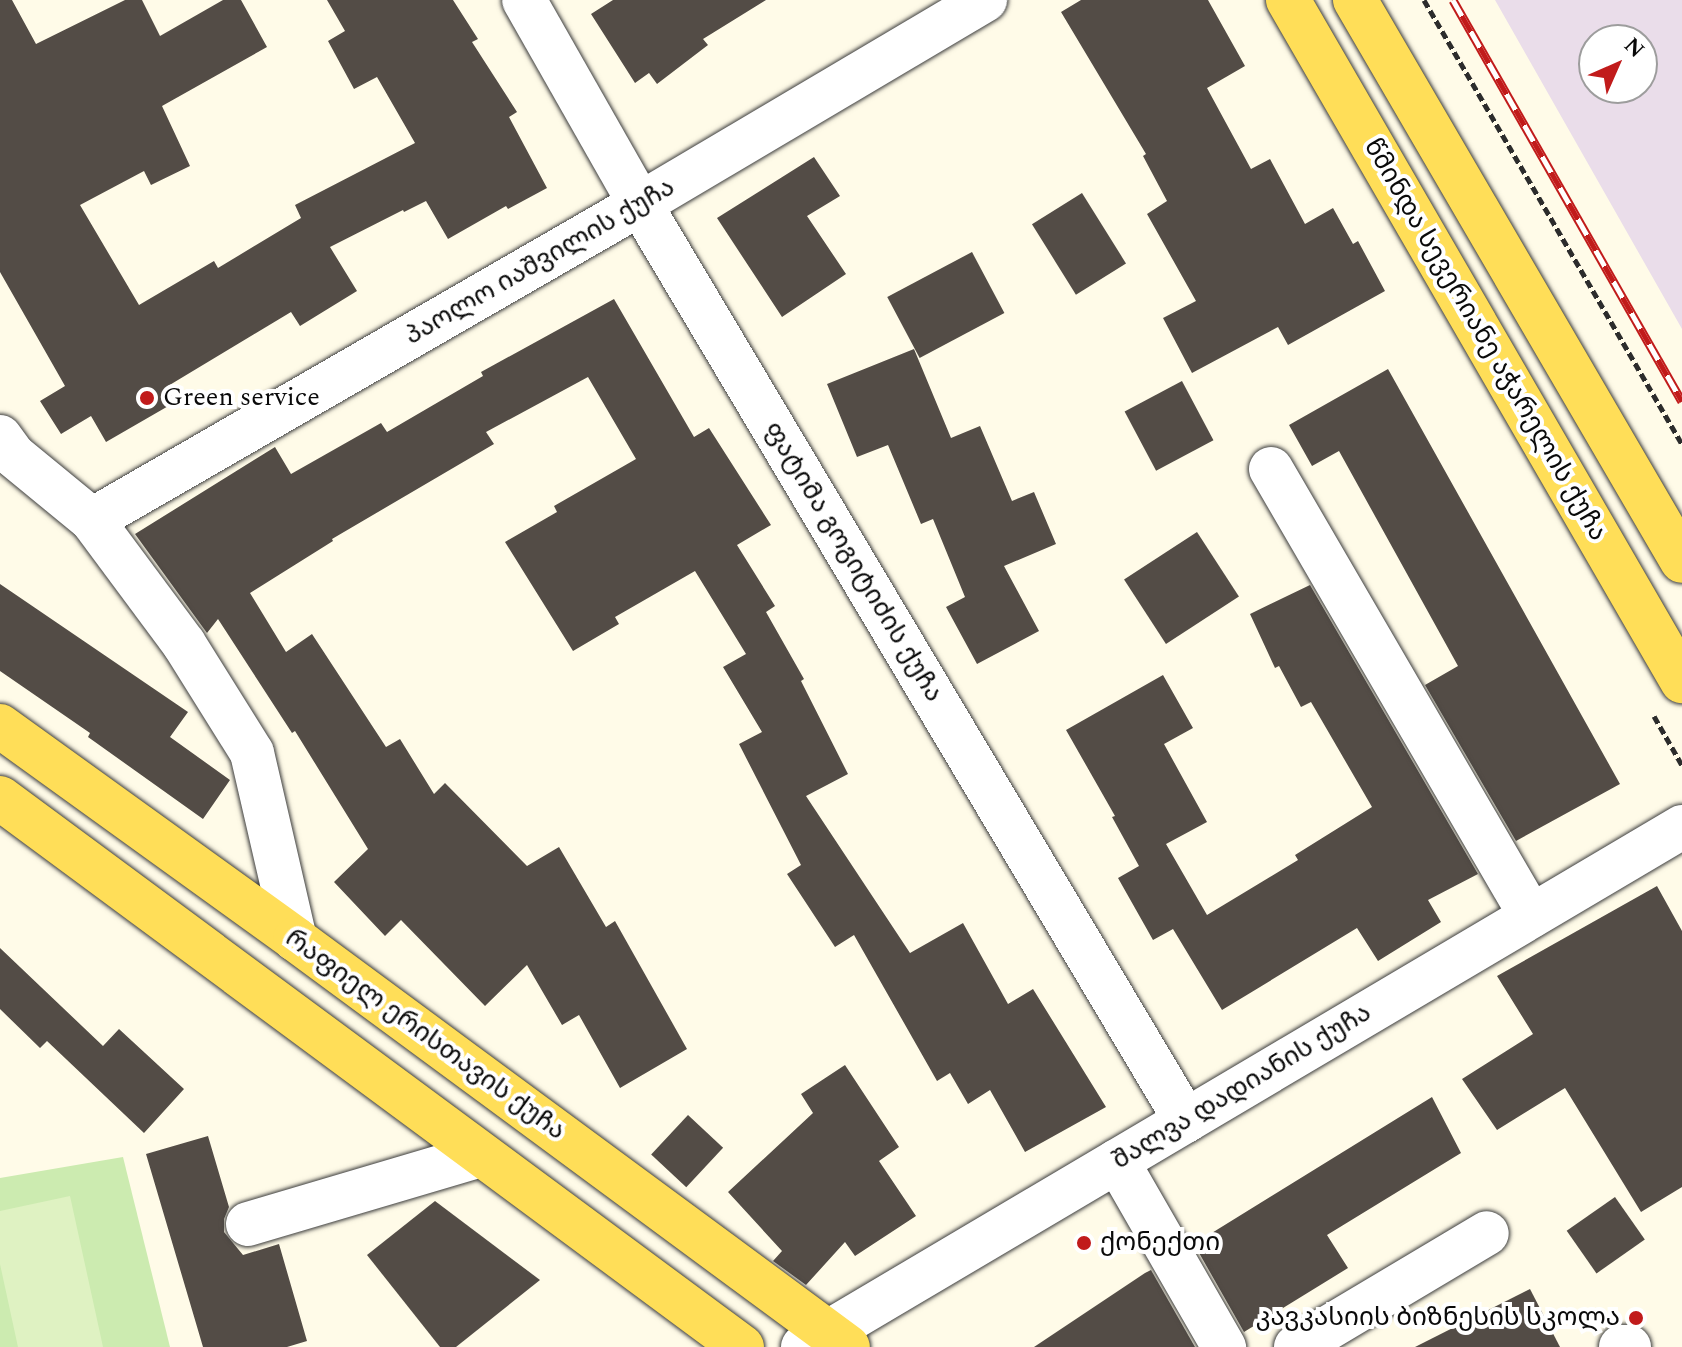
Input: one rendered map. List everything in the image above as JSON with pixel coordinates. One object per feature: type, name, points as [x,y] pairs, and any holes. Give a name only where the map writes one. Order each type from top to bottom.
[{"type":"main road","name":"წმინდა სევერიანე აჭარელის ქუჩა","points":[[1288,0],[1682,681]]},
{"type":"main road","points":[[1355,0],[1682,561]]},
{"type":"main road","name":"რაფიელ ერისთავის ქუჩა","points":[[0,726],[295,939],[826,1342]]},
{"type":"main road","points":[[0,798],[742,1347]]},
{"type":"street","name":"ფატიმა გოგიტიძის ქუჩა","points":[[524,0],[640,204],[1186,1121]]},
{"type":"street","name":"პაოლო იაშვილის ქუჩა","points":[[92,520],[640,204],[985,0]]},
{"type":"street","points":[[0,437],[13,455],[92,520],[184,644],[252,753],[295,939]]},
{"type":"street","points":[[1271,469],[1531,916]]},
{"type":"street","name":"შალვა დადიანის ქუჩა","points":[[826,1342],[1117,1161],[1682,827]]},
{"type":"street","points":[[248,1224],[481,1155]]},
{"type":"street","points":[[1117,1161],[1224,1347]]},
{"type":"street","points":[[1296,1347],[1487,1233]]},
{"type":"street","points":[[1621,1347],[1629,1347]]},
{"type":"path","points":[[1424,0],[1682,444]]},
{"type":"shaded area","points":[[1495,0],[1682,0],[1682,329]]},
{"type":"green space","points":[[123,1157],[170,1347],[0,1347],[0,1178]]},
{"type":"green space","points":[[70,1196],[103,1347],[18,1347],[0,1264],[0,1211]]},
{"type":"building","points":[[0,0],[12,0],[36,44],[125,0],[142,0],[160,36],[223,0],[241,0],[267,47],[162,106],[190,166],[151,185],[144,171],[80,205],[139,305],[214,261],[218,268],[301,218],[295,205],[415,143],[377,77],[354,89],[328,41],[345,31],[327,0],[453,0],[478,39],[472,42],[517,112],[509,117],[547,188],[508,209],[506,206],[448,239],[426,201],[403,210],[330,247],[357,291],[300,326],[291,312],[168,386],[177,401],[106,442],[91,416],[61,434],[40,401],[65,386],[0,272]]},
{"type":"building","points":[[613,0],[766,0],[703,39],[708,45],[657,84],[649,73],[635,83],[591,14]]},
{"type":"building","points":[[1081,0],[1208,0],[1245,66],[1207,88],[1251,169],[1270,159],[1305,224],[1333,208],[1353,244],[1358,241],[1385,291],[1288,345],[1278,327],[1192,373],[1163,318],[1196,301],[1147,214],[1167,201],[1143,156],[1146,154],[1061,12]]},
{"type":"building","points":[[814,157],[840,196],[807,216],[846,274],[782,317],[717,218]]},
{"type":"building","points":[[1082,193],[1126,263],[1076,295],[1032,224]]},
{"type":"building","points":[[972,252],[1004,313],[920,358],[887,297]]},
{"type":"building","points":[[614,299],[694,437],[709,428],[771,525],[737,545],[775,606],[766,612],[804,679],[801,681],[848,774],[806,796],[910,953],[963,923],[1008,1004],[1033,989],[1106,1107],[1025,1152],[990,1090],[968,1104],[950,1073],[937,1081],[854,935],[835,947],[787,874],[801,865],[739,744],[762,732],[723,667],[746,654],[695,571],[615,617],[619,624],[573,651],[505,542],[557,512],[554,506],[636,459],[588,377],[486,432],[494,444],[332,539],[250,593],[286,652],[312,634],[386,747],[400,739],[434,794],[445,783],[527,866],[559,847],[606,927],[615,921],[687,1049],[620,1088],[579,1015],[562,1025],[527,965],[485,1006],[401,920],[385,936],[334,882],[368,849],[295,731],[292,733],[218,619],[207,633],[135,534],[275,447],[291,474],[381,423],[387,432],[483,376],[481,372]]},
{"type":"building","points":[[914,349],[951,438],[980,426],[1012,501],[1034,492],[1056,544],[1004,566],[1039,631],[977,664],[946,607],[965,597],[933,519],[921,524],[888,445],[857,457],[827,384]]},
{"type":"building","points":[[1388,369],[1620,784],[1516,841],[1425,685],[1458,666],[1339,451],[1312,466],[1289,425]]},
{"type":"building","points":[[1182,381],[1213,440],[1156,471],[1125,412]]},
{"type":"building","points":[[1197,532],[1239,597],[1166,644],[1124,579]]},
{"type":"building","points":[[0,584],[188,712],[170,737],[230,780],[203,819],[88,737],[90,733],[0,671]]},
{"type":"building","points":[[1310,585],[1478,874],[1428,900],[1441,922],[1378,961],[1357,928],[1222,1010],[1173,929],[1153,940],[1118,878],[1139,866],[1112,817],[1115,816],[1066,730],[1163,675],[1193,728],[1164,744],[1207,822],[1166,844],[1207,915],[1298,860],[1295,855],[1372,807],[1311,702],[1301,707],[1279,666],[1275,668],[1250,614]]},
{"type":"building","points":[[1657,886],[1682,931],[1682,1187],[1641,1212],[1565,1088],[1497,1130],[1462,1079],[1533,1034],[1497,976]]},
{"type":"building","points":[[0,948],[103,1046],[119,1029],[184,1089],[144,1133],[47,1041],[40,1048],[0,1009]]},
{"type":"building","points":[[845,1065],[899,1147],[879,1161],[916,1216],[855,1256],[845,1242],[806,1285],[773,1261],[782,1251],[728,1192],[813,1113],[801,1094]]},
{"type":"building","points":[[1432,1097],[1461,1153],[1327,1235],[1348,1268],[1244,1332],[1194,1244]]},
{"type":"building","points":[[688,1115],[723,1148],[686,1187],[651,1154]]},
{"type":"building","points":[[208,1136],[229,1207],[224,1219],[224,1232],[243,1255],[279,1244],[307,1341],[287,1347],[203,1347],[146,1154]]},
{"type":"building","points":[[1615,1197],[1645,1240],[1596,1273],[1567,1231]]},
{"type":"building","points":[[435,1201],[540,1280],[456,1347],[440,1347],[367,1255]]},
{"type":"building","points":[[1151,1270],[1195,1347],[1034,1347],[1145,1273]]},
{"type":"building","points":[[1530,1289],[1560,1347],[1415,1347]]},
{"type":"railway","points":[[1453,0],[1682,401]]},
{"type":"place","name":"Green service","points":[[147,398]]},
{"type":"place","name":"ქონექთი","points":[[1084,1243]]},
{"type":"place","name":"კავკასიის ბიზნესის სკოლა","points":[[1636,1318]]}]
